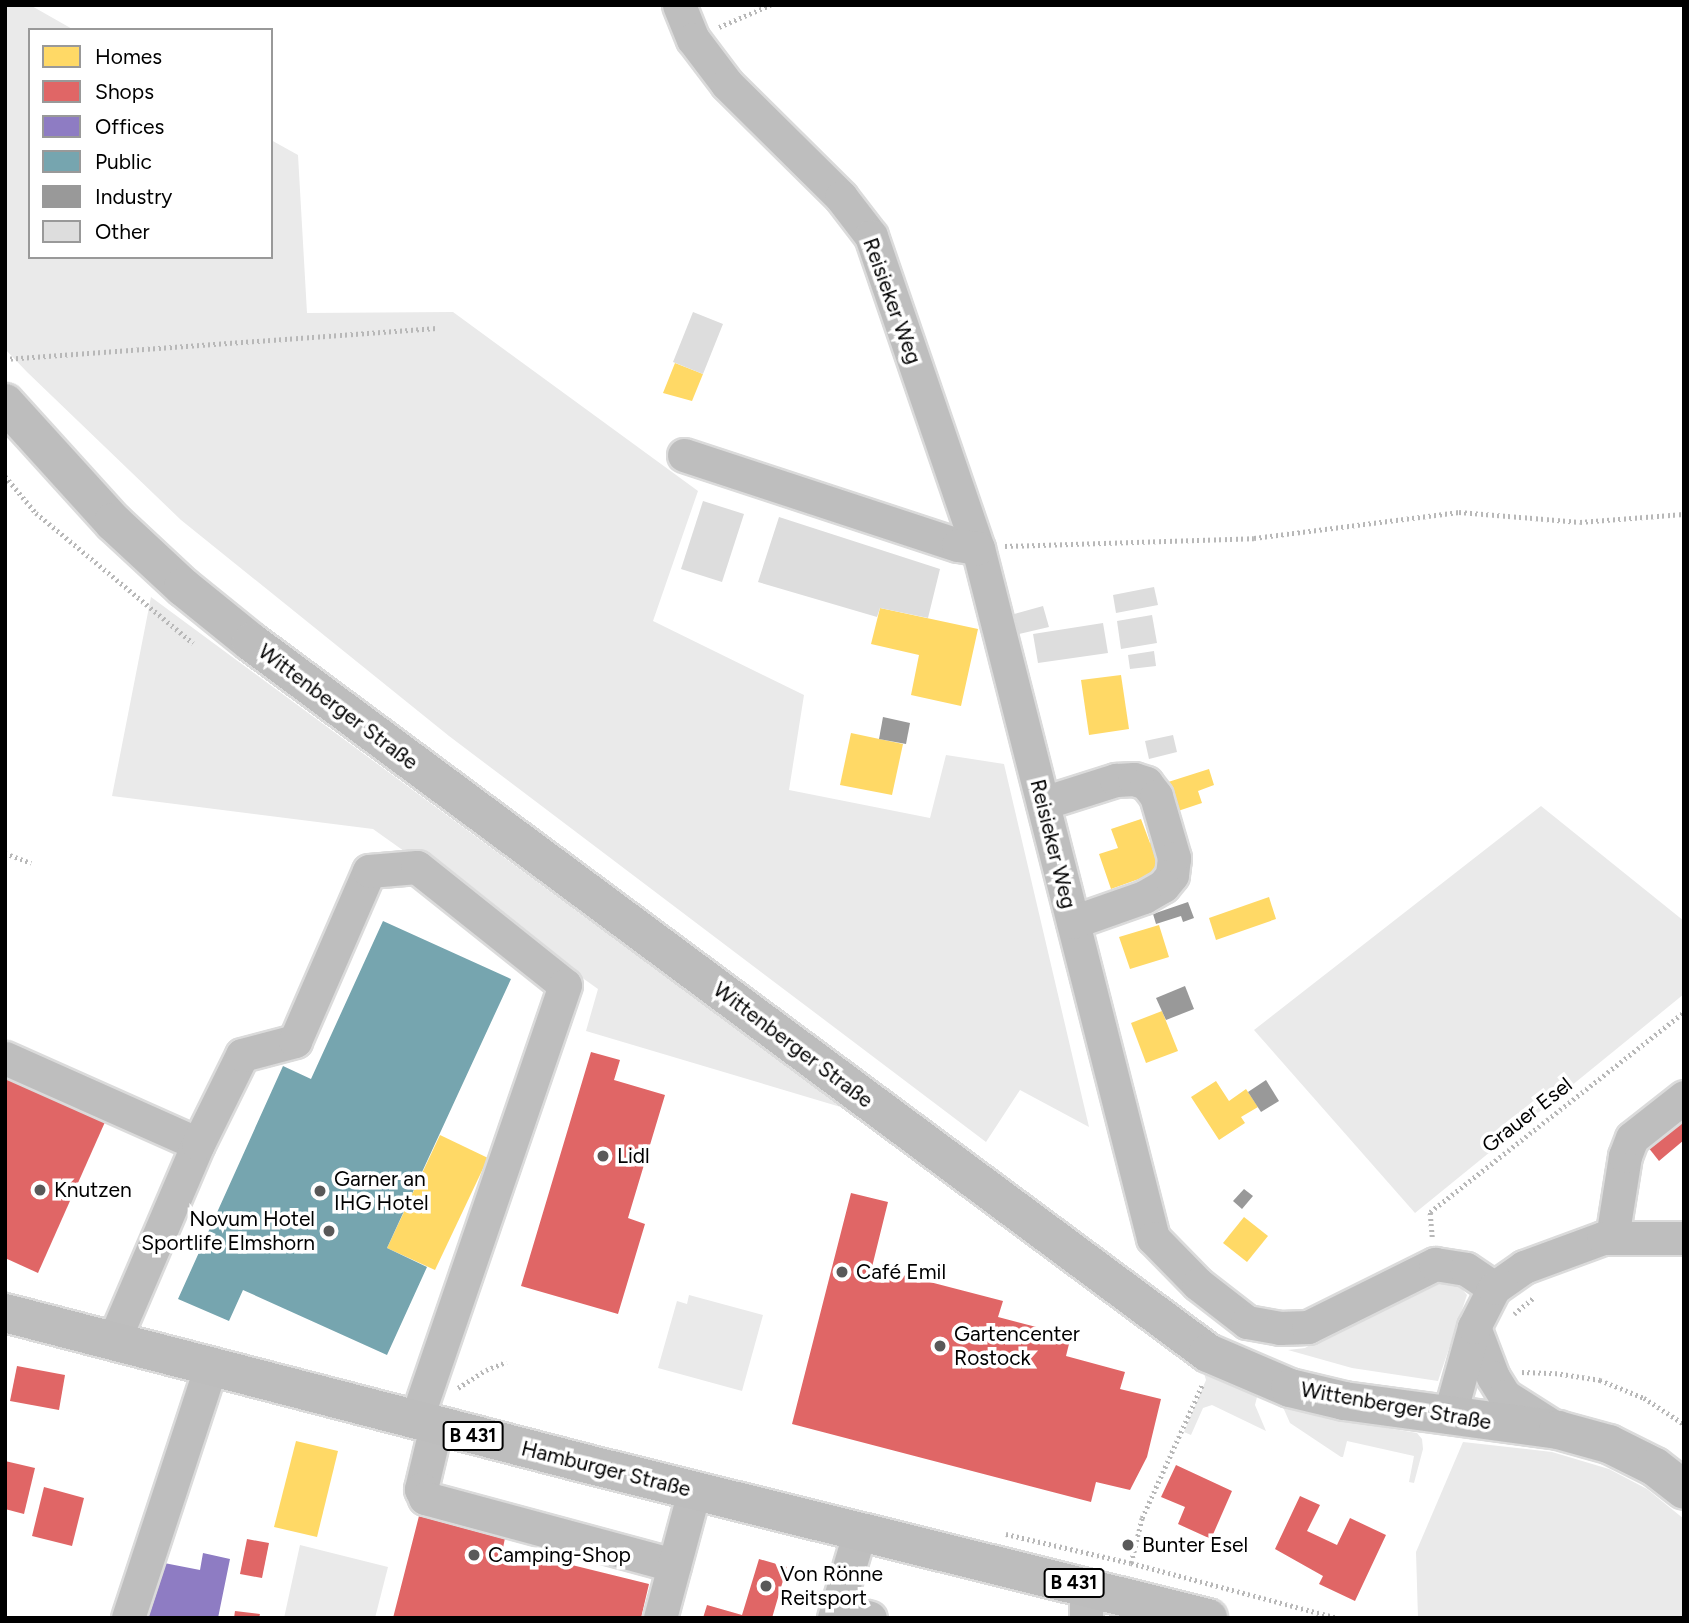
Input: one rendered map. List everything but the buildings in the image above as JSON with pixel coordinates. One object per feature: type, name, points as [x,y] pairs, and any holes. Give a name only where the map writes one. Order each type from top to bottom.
[{"type":"main road","name":"Wittenberger Straße","points":[[5,404],[113,522],[183,587],[251,642],[1209,1353],[1290,1388],[1344,1401],[1449,1418],[1558,1430],[1609,1444],[1655,1467],[1684,1490]]},
{"type":"main road","name":"Hamburger Straße","points":[[5,1313],[210,1368],[435,1413],[694,1490],[860,1531],[1086,1602],[1208,1618]]},
{"type":"street","name":"Reisieker Weg","points":[[679,5],[692,39],[727,84],[841,197],[871,236],[978,548],[1153,1237],[1198,1284],[1247,1322],[1280,1328],[1308,1326],[1435,1264]]},
{"type":"street","points":[[684,455],[958,545],[978,548]]},
{"type":"street","points":[[1043,803],[1116,780],[1134,779],[1146,783],[1156,796],[1174,858],[1172,874],[1163,886],[1144,897],[1073,922]]},
{"type":"street","points":[[113,1342],[198,1144],[242,1055],[295,1041],[369,871],[417,867],[565,985],[435,1413],[421,1489],[425,1498],[674,1565]]},
{"type":"street","points":[[5,1058],[198,1144]]},
{"type":"street","points":[[1612,1238],[1625,1156],[1632,1138],[1684,1097]]},
{"type":"street","points":[[1449,1418],[1474,1327],[1494,1288],[1524,1267],[1563,1251],[1612,1238],[1684,1238]]},
{"type":"street","points":[[1435,1264],[1466,1269],[1494,1288]]},
{"type":"street","points":[[1474,1327],[1493,1377],[1505,1396],[1558,1430]]},
{"type":"street","points":[[128,1618],[210,1368]]},
{"type":"street","points":[[660,1618],[694,1490]]},
{"type":"street","points":[[860,1531],[836,1614],[870,1618]]},
{"type":"path","points":[[692,39],[770,5]]},
{"type":"path","points":[[5,359],[437,328]]},
{"type":"path","points":[[5,476],[36,513],[193,643]]},
{"type":"path","points":[[978,548],[1254,538],[1459,512],[1580,522],[1684,514]]},
{"type":"path","points":[[5,853],[31,863]]},
{"type":"path","name":"Grauer Esel","points":[[1435,1264],[1430,1212],[1684,1012]]},
{"type":"path","points":[[1509,1321],[1514,1313],[1545,1290]]},
{"type":"path","points":[[435,1413],[486,1370],[506,1362]]},
{"type":"path","points":[[1131,1563],[1142,1518],[1202,1389],[1200,1372]]},
{"type":"path","points":[[1493,1377],[1512,1372],[1555,1373],[1600,1380],[1644,1398],[1684,1424]]},
{"type":"shaded area","points":[[5,5],[30,5],[70,28],[28,28],[28,259],[273,259],[273,141],[298,155],[307,313],[453,312],[698,491],[653,621],[804,695],[789,790],[930,818],[946,755],[1004,764],[1089,1127],[1020,1090],[986,1142],[449,736],[181,520],[5,349]]},
{"type":"shaded area","points":[[151,597],[844,1108],[586,1031],[598,989],[373,829],[112,796]]},
{"type":"shaded area","points":[[1541,806],[1684,921],[1684,994],[1415,1213],[1254,1030]]},
{"type":"shaded area","points":[[1424,1277],[1455,1281],[1467,1295],[1438,1381],[1352,1368],[1288,1350],[1305,1348]]},
{"type":"shaded area","points":[[689,1295],[763,1315],[742,1391],[658,1368],[677,1301],[687,1304]]},
{"type":"shaded area","points":[[1203,1370],[1258,1393],[1255,1405],[1266,1431],[1212,1405],[1203,1408],[1191,1435],[1184,1432],[1206,1380]]},
{"type":"shaded area","points":[[1282,1405],[1320,1417],[1417,1433],[1422,1439],[1423,1449],[1414,1483],[1409,1482],[1414,1456],[1347,1441],[1341,1457],[1290,1423]]},
{"type":"shaded area","points":[[1463,1442],[1552,1452],[1609,1469],[1647,1489],[1684,1519],[1684,1618],[1418,1618],[1416,1552]]},
{"type":"shaded area","points":[[300,1545],[388,1567],[375,1618],[284,1618]]},
{"type":"place","name":"Lidl","points":[[603,1156]]},
{"type":"place","name":"Knutzen","points":[[40,1190]]},
{"type":"place","name":"Garner an IHG Hotel","points":[[320,1191]]},
{"type":"place","name":"Novum Hotel Sportlife Elmshorn","points":[[329,1231]]},
{"type":"place","name":"Café Emil","points":[[842,1272]]},
{"type":"place","name":"Gartencenter Rostock","points":[[940,1346]]},
{"type":"place","name":"Bunter Esel","points":[[1128,1545]]},
{"type":"place","name":"Camping-Shop","points":[[474,1555]]},
{"type":"place","name":"Von Rönne Reitsport","points":[[766,1586]]}]
